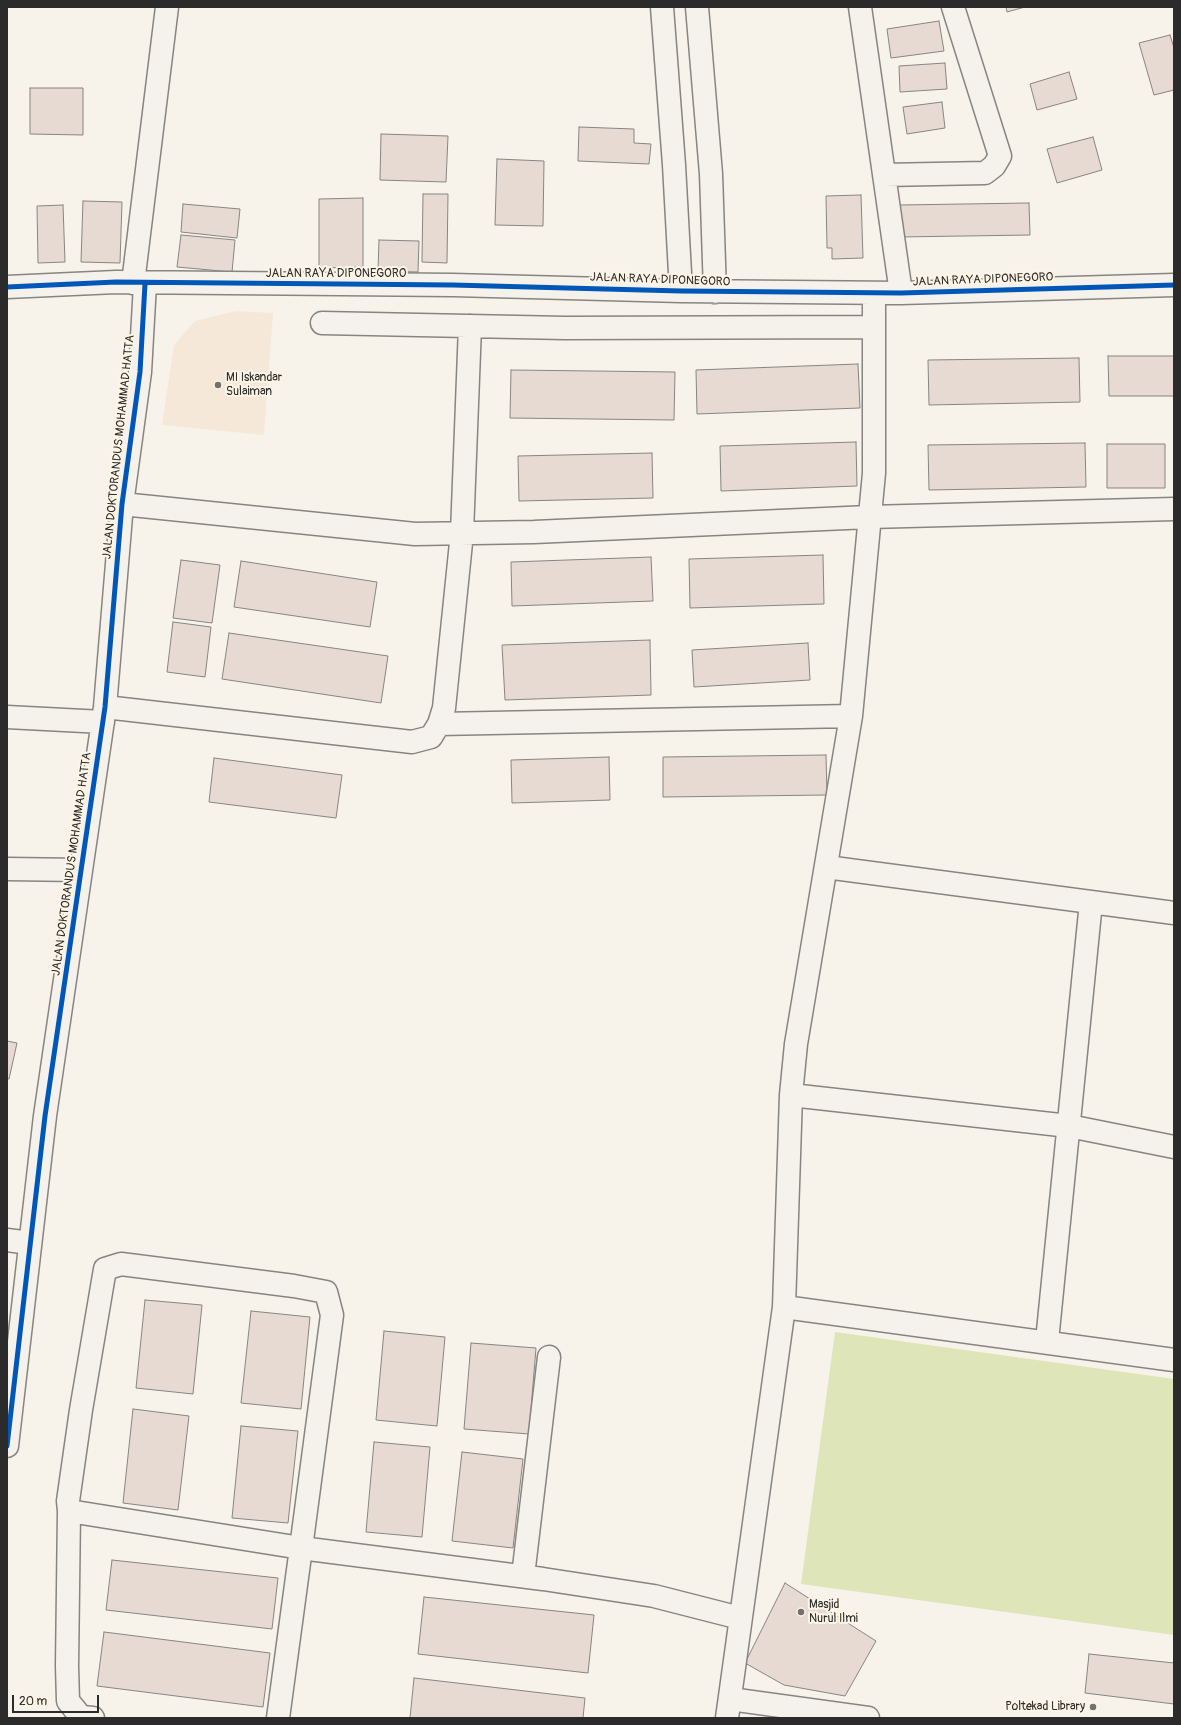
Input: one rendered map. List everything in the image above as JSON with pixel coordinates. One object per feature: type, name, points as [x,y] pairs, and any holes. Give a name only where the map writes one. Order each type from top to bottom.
[{"type":"street","name":"JALAN DOKTORANDUS MOHAMMAD HATTA","points":[[7,1446],[44,1116],[104,715],[122,504],[140,372],[139,283],[167,7]]},
{"type":"street","points":[[662,7],[674,165],[681,291]]},
{"type":"street","points":[[697,7],[712,174],[715,292]]},
{"type":"street","points":[[860,7],[901,293]]},
{"type":"street","points":[[884,175],[986,173],[994,166],[1000,156],[953,7]]},
{"type":"street","name":"JALAN RAYA DIPONEGORO","points":[[7,287],[139,283],[453,285],[715,292],[901,293],[1174,285]]},
{"type":"street","points":[[868,1718],[728,1708],[784,1307],[791,1095],[796,1044],[851,716],[874,472],[874,293]]},
{"type":"street","points":[[322,323],[566,328],[874,327]]},
{"type":"street","points":[[7,717],[104,715],[412,742],[431,737],[440,724],[444,708],[462,533],[470,326]]},
{"type":"street","points":[[122,504],[415,534],[869,517],[1174,509]]},
{"type":"street","points":[[440,724],[851,716]]},
{"type":"street","points":[[826,867],[1174,913]]},
{"type":"street","points":[[7,868],[82,870]]},
{"type":"street","points":[[1047,1342],[1091,902]]},
{"type":"street","points":[[791,1095],[1069,1126],[1174,1147]]},
{"type":"street","points":[[7,1240],[30,1243]]},
{"type":"street","points":[[93,1718],[81,1716],[68,1701],[68,1501],[81,1410],[105,1270],[121,1264],[294,1286],[326,1292],[332,1315],[278,1718]]},
{"type":"street","points":[[784,1307],[1174,1360]]},
{"type":"street","points":[[523,1576],[549,1357]]},
{"type":"street","points":[[68,1510],[301,1548],[523,1576],[654,1596],[740,1618]]},
{"type":"shaded area","name":"MI Iskandar Sulaiman","points":[[236,311],[273,313],[264,435],[162,425],[174,345],[195,321]]},
{"type":"green space","points":[[835,1332],[1174,1379],[1174,1635],[801,1584]]},
{"type":"building","points":[[1006,7],[1025,7],[1007,12]]},
{"type":"building","points":[[939,21],[944,51],[891,58],[887,29]]},
{"type":"building","points":[[1170,35],[1174,48],[1174,90],[1154,95],[1139,43]]},
{"type":"building","points":[[945,63],[947,89],[900,92],[899,66]]},
{"type":"building","points":[[1069,72],[1077,99],[1037,110],[1030,84]]},
{"type":"building","points":[[30,88],[83,88],[83,135],[30,134]]},
{"type":"building","points":[[942,102],[945,128],[907,134],[903,107]]},
{"type":"building","points":[[579,127],[634,129],[634,143],[651,144],[649,164],[578,161]]},
{"type":"building","points":[[381,134],[448,136],[446,182],[380,180]]},
{"type":"building","points":[[1093,137],[1102,170],[1057,183],[1047,149]]},
{"type":"building","points":[[497,159],[544,161],[543,226],[495,225]]},
{"type":"building","points":[[423,194],[448,194],[447,263],[422,262]]},
{"type":"building","points":[[861,195],[863,258],[832,259],[832,248],[827,248],[826,196]]},
{"type":"building","points":[[363,198],[363,267],[319,268],[319,199]]},
{"type":"building","points":[[83,201],[122,202],[120,263],[81,262]]},
{"type":"building","points":[[1029,203],[1030,235],[899,237],[899,205]]},
{"type":"building","points":[[183,204],[240,209],[237,238],[181,232]]},
{"type":"building","points":[[63,205],[65,262],[38,263],[37,206]]},
{"type":"building","points":[[181,235],[235,240],[232,272],[177,267]]},
{"type":"building","points":[[379,240],[419,241],[418,272],[378,271]]},
{"type":"building","points":[[1108,356],[1174,356],[1174,396],[1109,396]]},
{"type":"building","points":[[1079,358],[1080,402],[929,405],[928,360]]},
{"type":"building","points":[[858,364],[860,408],[697,414],[696,370]]},
{"type":"building","points":[[511,370],[675,372],[674,420],[510,418]]},
{"type":"building","points":[[856,442],[857,486],[721,491],[720,446]]},
{"type":"building","points":[[1085,443],[1086,487],[929,490],[928,445]]},
{"type":"building","points":[[1107,444],[1165,444],[1165,488],[1107,488]]},
{"type":"building","points":[[652,453],[653,498],[519,501],[518,456]]},
{"type":"building","points":[[823,555],[824,604],[690,608],[689,559]]},
{"type":"building","points":[[651,557],[653,601],[512,606],[511,562]]},
{"type":"building","points":[[181,560],[220,565],[212,623],[173,618]]},
{"type":"building","points":[[241,561],[377,582],[370,627],[234,607]]},
{"type":"building","points":[[173,622],[211,627],[205,677],[167,672]]},
{"type":"building","points":[[229,633],[388,656],[381,703],[222,679]]},
{"type":"building","points":[[650,640],[651,695],[505,700],[502,645]]},
{"type":"building","points":[[808,643],[810,680],[694,687],[692,650]]},
{"type":"building","points":[[826,755],[827,795],[663,797],[663,757]]},
{"type":"building","points":[[609,757],[610,800],[512,803],[511,760]]},
{"type":"building","points":[[214,758],[342,775],[336,818],[209,802]]},
{"type":"building","points":[[7,1041],[17,1043],[9,1079],[7,1079]]},
{"type":"building","points":[[145,1300],[202,1305],[193,1394],[136,1388]]},
{"type":"building","points":[[251,1311],[310,1317],[301,1409],[241,1403]]},
{"type":"building","points":[[384,1331],[445,1337],[437,1426],[376,1420]]},
{"type":"building","points":[[471,1343],[536,1348],[529,1434],[464,1429]]},
{"type":"building","points":[[133,1409],[189,1416],[178,1510],[123,1503]]},
{"type":"building","points":[[241,1426],[298,1431],[288,1523],[232,1518]]},
{"type":"building","points":[[374,1442],[430,1447],[422,1537],[366,1532]]},
{"type":"building","points":[[462,1452],[523,1459],[513,1548],[452,1541]]},
{"type":"building","points":[[112,1560],[278,1578],[272,1629],[106,1610]]},
{"type":"building","name":"Masjid Nurul Ilmi","points":[[785,1583],[876,1641],[845,1696],[784,1685],[745,1663]]},
{"type":"building","points":[[424,1597],[594,1615],[588,1673],[418,1654]]},
{"type":"building","points":[[104,1632],[270,1653],[263,1707],[97,1686]]},
{"type":"building","points":[[1089,1654],[1174,1663],[1174,1704],[1085,1693]]},
{"type":"building","points":[[414,1678],[585,1698],[583,1718],[410,1718]]},
{"type":"cycle path","points":[[7,287],[116,282],[453,285],[681,291],[901,293],[1174,285]]},
{"type":"cycle path","points":[[7,1446],[45,1116],[105,707],[122,504],[140,372],[145,284]]},
{"type":"place","name":"MI Iskandar Sulaiman","points":[[218,385]]},
{"type":"place","name":"Masjid Nurul Ilmi","points":[[801,1612]]},
{"type":"place","name":"Poltekad Library","points":[[1093,1707]]}]
